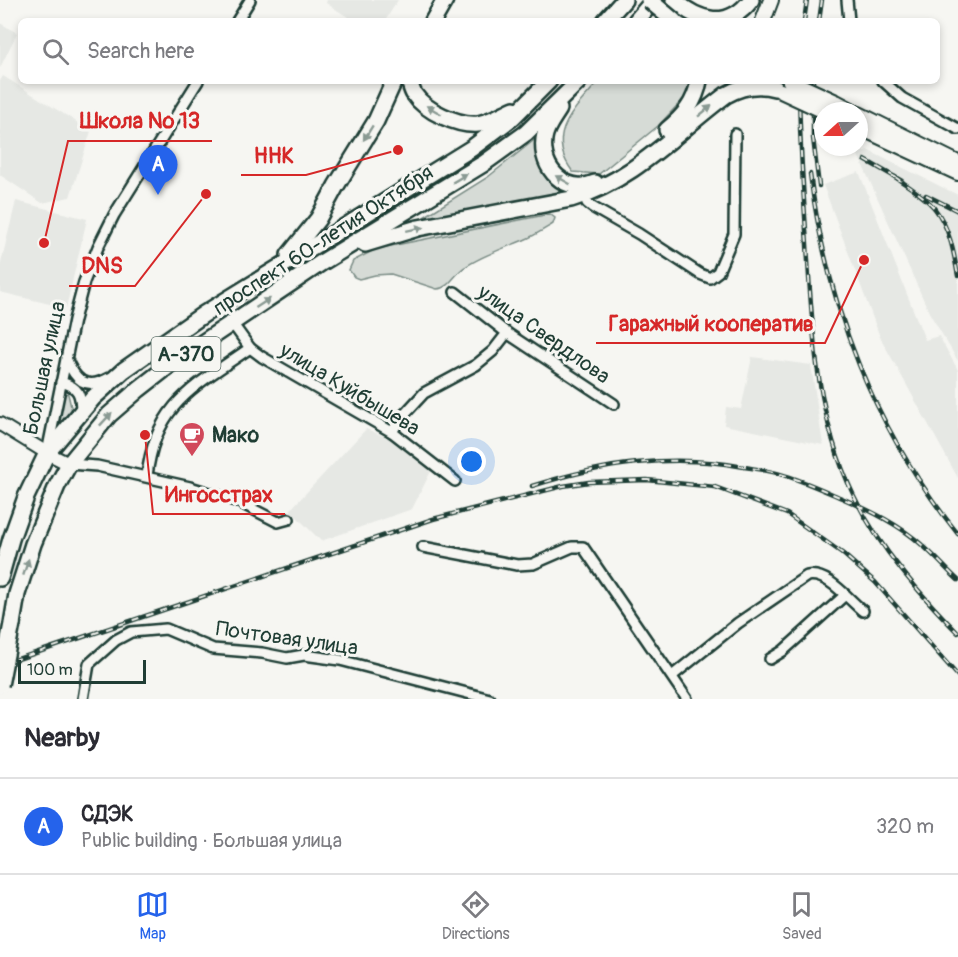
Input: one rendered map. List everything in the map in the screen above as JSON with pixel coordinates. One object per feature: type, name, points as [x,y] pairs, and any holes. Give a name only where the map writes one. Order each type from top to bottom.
[{"type":"highway","points":[[425,18],[434,0]]},
{"type":"highway","points":[[435,18],[445,0]]},
{"type":"highway","points":[[608,18],[624,0]]},
{"type":"highway","points":[[649,0],[670,18]]},
{"type":"highway","points":[[639,18],[654,0]]},
{"type":"highway","points":[[726,18],[736,15],[751,0]]},
{"type":"highway","points":[[679,4],[704,18]]},
{"type":"highway","points":[[272,272],[290,255],[318,219],[376,121],[393,84]]},
{"type":"highway","points":[[410,84],[413,93],[423,103],[443,115],[468,124],[485,122],[528,103]]},
{"type":"highway","name":"проспект 60-летия Октября","points":[[47,453],[81,412],[124,370],[159,344],[464,154],[528,103],[546,84]]},
{"type":"highway","name":"проспект 60-летия Октября","points":[[69,464],[109,415],[171,364],[321,263],[483,164],[526,133],[577,84]]},
{"type":"highway","points":[[578,84],[548,126],[543,151],[553,174],[563,182],[577,186],[588,186],[623,167],[690,108],[698,84]]},
{"type":"highway","points":[[321,263],[395,233],[584,195],[628,173],[726,95],[740,88],[754,85],[782,87]]},
{"type":"highway","name":"Большая улица","points":[[0,578],[26,497],[47,453]]},
{"type":"highway","name":"А-370","points":[[0,685],[17,594],[45,512],[69,464]]},
{"type":"main road","points":[[764,18],[771,0]]},
{"type":"main road","points":[[679,4],[695,18]]},
{"type":"main road","points":[[782,87],[836,102]]},
{"type":"main road","points":[[782,87],[814,105]]},
{"type":"main road","points":[[868,118],[958,163]]},
{"type":"main road","points":[[868,131],[958,172]]},
{"type":"main road","points":[[0,424],[69,464]]},
{"type":"street","points":[[239,18],[250,0]]},
{"type":"street","points":[[847,0],[849,18]]},
{"type":"street","name":"Большая улица","points":[[47,453],[66,356],[84,282],[98,247],[114,214],[196,84]]},
{"type":"street","points":[[886,84],[902,98],[958,129]]},
{"type":"street","points":[[584,195],[587,203],[592,207],[639,234],[699,274],[710,278],[718,272],[734,234],[735,134]]},
{"type":"street","name":"улица Свердлова","points":[[455,292],[507,333],[614,404]]},
{"type":"street","name":"улица Куйбышева","points":[[232,323],[250,348],[287,373],[392,432],[455,481]]},
{"type":"street","points":[[392,432],[401,418],[424,393],[476,365],[493,351],[507,333]]},
{"type":"street","points":[[147,476],[153,443],[170,410],[196,385],[250,348]]},
{"type":"street","points":[[66,356],[72,371],[79,380],[90,384],[98,383],[124,370]]},
{"type":"street","points":[[61,382],[71,385],[78,392],[81,412]]},
{"type":"street","points":[[69,464],[97,466],[147,476],[239,502],[278,522],[290,519]]},
{"type":"street","points":[[423,547],[517,566],[533,564],[572,548],[583,547],[687,699]]},
{"type":"street","points":[[672,676],[738,623],[807,576],[819,576],[833,583],[844,596],[863,611]]},
{"type":"street","points":[[770,659],[783,651],[844,596]]},
{"type":"street","name":"Почтовая улица","points":[[83,699],[89,664],[116,640],[130,632],[166,629],[213,649],[262,653],[287,658],[304,655],[340,660],[490,699]]},
{"type":"shaded area","points":[[327,0],[398,0],[387,18],[349,18],[326,3]]},
{"type":"shaded area","points":[[0,23],[17,33],[0,68]]},
{"type":"shaded area","points":[[3,76],[91,131],[70,197],[42,203],[0,175],[0,81]]},
{"type":"shaded area","points":[[596,84],[689,84],[687,95],[658,126],[599,174],[573,172],[565,159],[561,146],[566,123]]},
{"type":"shaded area","points":[[538,137],[570,193],[416,222],[488,177]]},
{"type":"shaded area","points":[[868,150],[958,195],[958,361],[930,314],[858,156],[868,156]]},
{"type":"shaded area","points":[[859,172],[925,340],[939,336],[958,370],[958,478],[880,337],[823,185]]},
{"type":"shaded area","points":[[16,201],[87,219],[66,308],[0,292],[0,267]]},
{"type":"shaded area","points":[[550,214],[555,218],[553,224],[472,263],[442,288],[437,289],[391,274],[359,279],[354,277],[349,270],[353,261],[376,249]]},
{"type":"shaded area","points":[[752,357],[811,365],[823,445],[724,425],[726,407],[741,409]]},
{"type":"shaded area","points":[[66,393],[72,411],[65,421],[60,421],[64,394]]},
{"type":"shaded area","points":[[366,429],[404,444],[433,467],[412,509],[321,541],[290,510]]},
{"type":"railway","points":[[804,18],[807,0]]},
{"type":"railway","points":[[819,18],[822,0]]},
{"type":"railway","points":[[799,84],[801,163],[811,309],[818,373],[831,435],[854,496],[875,534],[915,586],[958,633]]},
{"type":"railway","points":[[813,84],[813,138],[819,186]]},
{"type":"railway","points":[[865,160],[902,181]]},
{"type":"railway","points":[[810,174],[829,272],[842,319],[859,364],[902,452],[958,534]]},
{"type":"railway","points":[[895,177],[927,200],[940,216],[951,241],[958,276]]},
{"type":"railway","points":[[926,195],[958,211]]},
{"type":"railway","points":[[532,486],[584,472],[663,461],[717,463],[771,472],[812,485],[885,519],[913,538],[958,580]]},
{"type":"railway","points":[[0,665],[433,519],[563,486],[589,482],[647,480],[715,487],[787,514],[842,553],[875,582],[958,676]]},
{"type":"place","name":"ННК","points":[[398,150]]},
{"type":"place","name":"DNS","points":[[206,194]]},
{"type":"place","name":"СДЭК","points":[[158,195]]},
{"type":"place","name":"Школа № 13","points":[[44,243]]},
{"type":"place","name":"Гаражный кооператив","points":[[864,260]]},
{"type":"place","name":"Ингосстрах","points":[[145,435]]},
{"type":"place","name":"Мако","points":[[192,458]]}]
